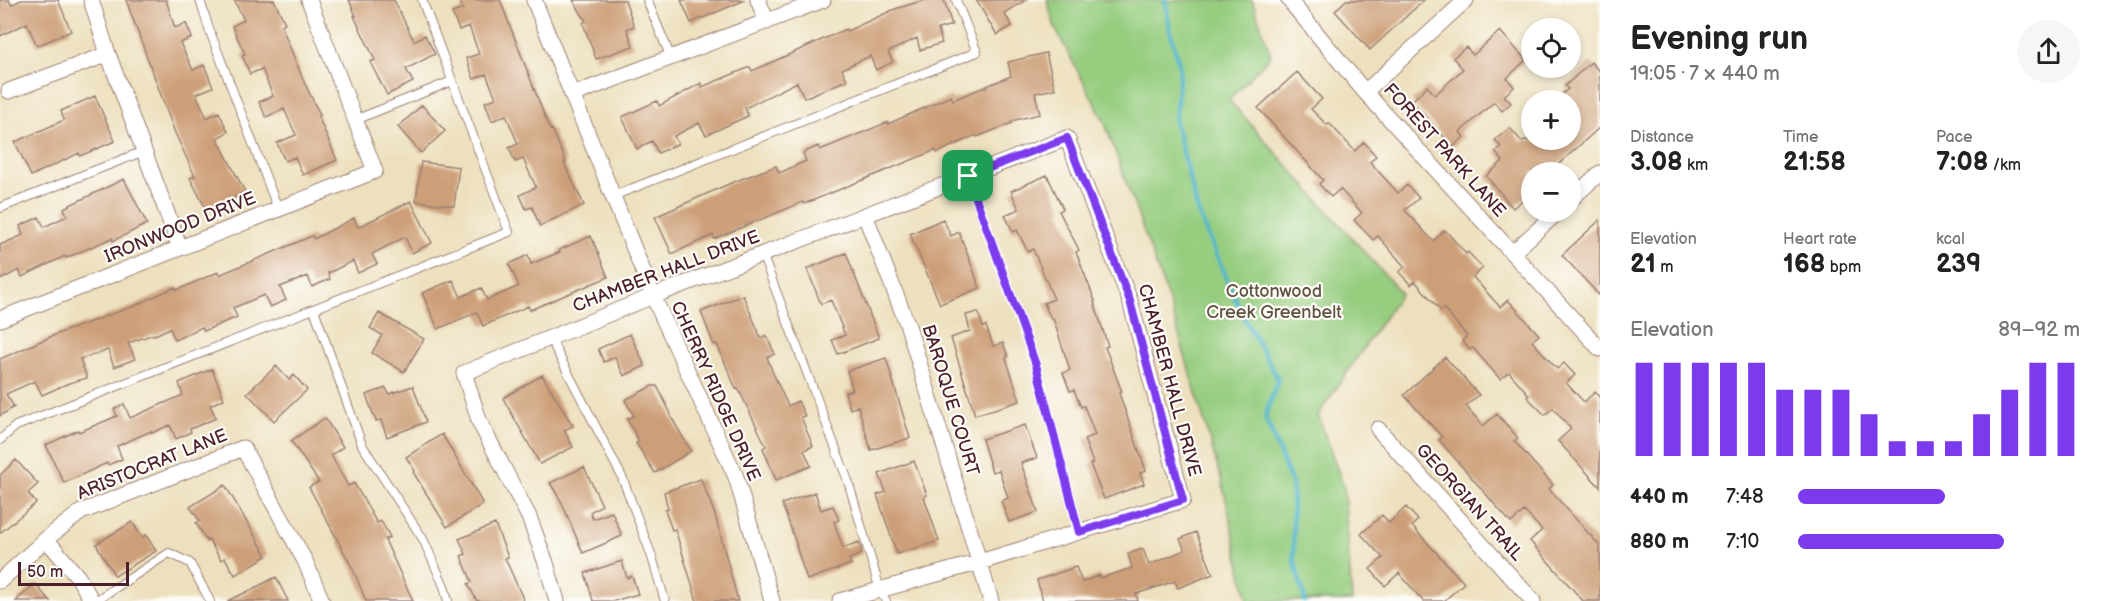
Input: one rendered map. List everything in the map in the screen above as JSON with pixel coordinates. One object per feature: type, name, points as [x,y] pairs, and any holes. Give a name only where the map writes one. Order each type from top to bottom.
[{"type":"street","points":[[91,0],[108,54],[180,248]]},
{"type":"street","points":[[309,0],[355,120]]},
{"type":"street","name":"CHERRY RIDGE DRIVE","points":[[534,0],[653,296],[736,477],[772,601]]},
{"type":"street","points":[[758,0],[766,21]]},
{"type":"street","points":[[572,95],[823,0]]},
{"type":"street","name":"FOREST PARK LANE","points":[[1289,0],[1365,92],[1600,349]]},
{"type":"street","points":[[1365,92],[1466,0]]},
{"type":"street","points":[[9,91],[108,54]]},
{"type":"street","name":"IRONWOOD DRIVE","points":[[0,319],[375,171],[355,120]]},
{"type":"street","name":"CHAMBER HALL DRIVE","points":[[557,601],[529,517],[480,423],[464,373],[653,296],[1067,138],[1130,301],[1183,500],[980,562],[883,595],[840,601]]},
{"type":"street","points":[[1581,190],[1600,173]]},
{"type":"street","name":"BAROQUE COURT","points":[[865,215],[908,326],[991,601]]},
{"type":"street","points":[[1512,253],[1547,222]]},
{"type":"street","name":"GEORGIAN TRAIL","points":[[1378,429],[1533,601]]},
{"type":"street","name":"ARISTOCRAT LANE","points":[[0,580],[81,512],[243,448],[305,561],[322,601]]},
{"type":"street","points":[[46,540],[78,577],[94,601]]},
{"type":"lane","points":[[200,0],[278,209]]},
{"type":"lane","points":[[0,440],[16,426],[509,232],[422,0]]},
{"type":"lane","points":[[647,0],[671,58]]},
{"type":"lane","points":[[613,196],[977,52],[956,0]]},
{"type":"lane","points":[[355,120],[452,81]]},
{"type":"lane","points":[[0,208],[144,151]]},
{"type":"lane","points":[[968,176],[1036,365],[1079,532]]},
{"type":"lane","points":[[762,254],[848,481],[883,595]]},
{"type":"lane","points":[[314,309],[362,445],[423,539],[444,586],[448,601]]},
{"type":"lane","points":[[550,338],[622,477],[651,554],[665,601]]},
{"type":"lane","points":[[94,601],[169,554],[190,563],[210,601]]},
{"type":"green space","name":"Cottonwood Creek Greenbelt","points":[[1047,0],[1252,0],[1271,55],[1229,100],[1401,293],[1318,415],[1344,488],[1352,601],[1248,601],[1222,482],[1169,301],[1104,121],[1055,28]]},
{"type":"building","points":[[0,0],[9,0],[11,5],[21,0],[58,0],[71,31],[37,46],[27,23],[0,36]]},
{"type":"building","points":[[126,0],[166,0],[175,28],[186,23],[192,38],[180,43],[193,70],[204,65],[213,87],[196,94],[207,118],[219,112],[228,132],[217,138],[245,192],[207,211],[190,178],[195,176],[175,133]]},
{"type":"building","points":[[234,0],[274,0],[285,23],[281,25],[337,160],[303,175],[295,157],[285,161],[277,143],[296,135],[284,109],[266,117],[259,102],[273,96],[262,69],[250,74],[242,55],[245,54],[232,26],[244,20]]},
{"type":"building","points":[[349,0],[394,0],[414,41],[425,35],[435,54],[406,69],[413,82],[387,95],[370,62],[375,60]]},
{"type":"building","points":[[459,0],[500,0],[550,130],[552,129],[566,162],[564,163],[584,205],[540,226],[532,207],[526,209],[520,195],[536,187],[523,159],[515,162],[509,148],[518,144],[506,115],[492,121],[485,102],[496,98],[486,74],[474,79],[466,58],[479,54],[469,26],[459,30],[452,13],[463,9]]},
{"type":"building","points":[[573,0],[625,0],[634,26],[627,29],[633,46],[596,59],[583,23],[586,21]]},
{"type":"building","points":[[681,0],[745,0],[691,23]]},
{"type":"building","points":[[925,0],[944,0],[952,25],[938,29],[942,43],[920,50],[917,38],[888,52],[893,62],[876,70],[870,56],[842,69],[847,80],[804,98],[797,82],[745,108],[748,116],[706,135],[699,123],[674,136],[678,144],[658,153],[652,141],[637,149],[622,117],[657,101],[659,106],[701,83],[702,87],[750,67],[752,71],[846,29],[847,31],[895,9]]},
{"type":"building","points":[[976,0],[1026,0],[1004,13],[1012,26],[997,35]]},
{"type":"building","points":[[1346,0],[1424,0],[1370,50],[1335,11]]},
{"type":"building","points":[[1500,31],[1521,54],[1521,65],[1507,78],[1514,87],[1504,96],[1511,103],[1502,111],[1494,102],[1460,132],[1464,137],[1453,147],[1412,101],[1427,86],[1435,95],[1463,69],[1453,58],[1466,47],[1473,55]]},
{"type":"building","points":[[1046,53],[1055,89],[1035,93],[1040,114],[1011,121],[1012,123],[977,137],[976,135],[937,153],[936,150],[714,239],[713,235],[672,254],[655,217],[731,183],[776,166],[779,173],[806,161],[803,153],[818,146],[820,150],[888,122],[888,124],[951,96],[953,100],[1011,76],[1008,62]]},
{"type":"building","points":[[1591,62],[1600,72],[1600,127],[1581,144],[1581,90],[1567,90],[1565,86],[1574,78],[1581,78],[1581,71]]},
{"type":"building","points":[[1297,72],[1322,99],[1311,109],[1327,125],[1329,123],[1355,151],[1364,142],[1376,156],[1370,162],[1398,193],[1407,185],[1419,198],[1405,210],[1433,241],[1445,230],[1466,254],[1468,252],[1483,268],[1473,277],[1500,307],[1508,300],[1539,335],[1532,341],[1557,369],[1564,363],[1575,375],[1566,383],[1584,402],[1595,392],[1600,398],[1600,487],[1558,441],[1571,429],[1553,408],[1545,415],[1527,397],[1529,395],[1509,372],[1500,379],[1473,348],[1470,350],[1462,341],[1467,336],[1444,309],[1441,311],[1415,281],[1411,285],[1399,272],[1405,267],[1378,236],[1373,240],[1354,220],[1362,213],[1340,189],[1331,197],[1319,184],[1323,180],[1258,108]]},
{"type":"building","points":[[95,96],[115,141],[80,156],[79,153],[31,176],[15,142],[64,120],[61,111]]},
{"type":"building","points":[[422,105],[445,131],[421,153],[398,127]]},
{"type":"building","points":[[1510,128],[1521,141],[1521,150],[1574,150],[1561,162],[1521,162],[1521,201],[1513,208],[1486,176],[1503,161],[1495,152],[1501,147],[1495,140]]},
{"type":"building","points":[[421,162],[459,167],[454,206],[416,201]]},
{"type":"building","points":[[1047,175],[1063,209],[1059,211],[1079,250],[1076,252],[1095,301],[1108,346],[1105,347],[1122,392],[1119,393],[1146,471],[1140,473],[1144,484],[1104,499],[1090,464],[1093,463],[1084,439],[1095,435],[1084,406],[1081,407],[1074,390],[1070,391],[1063,373],[1070,370],[1053,318],[1051,319],[1044,303],[1054,299],[1033,249],[1028,252],[1017,230],[1013,232],[1005,215],[1019,209],[1011,191]]},
{"type":"building","points":[[124,179],[147,224],[113,241],[112,238],[66,258],[65,256],[22,277],[19,270],[0,280],[0,245],[23,235],[20,226],[39,217],[44,227],[67,216],[64,208]]},
{"type":"building","points":[[411,201],[432,243],[412,253],[405,237],[372,254],[377,264],[358,273],[353,261],[328,273],[330,279],[312,287],[308,276],[280,287],[286,300],[270,307],[264,295],[233,308],[237,317],[204,331],[202,327],[175,340],[170,328],[128,343],[135,359],[114,367],[108,350],[80,359],[87,378],[42,395],[35,381],[6,394],[14,407],[0,416],[0,359],[57,334],[134,306],[175,287],[177,290],[218,272],[219,275],[312,236],[314,239],[354,218],[358,227]]},
{"type":"building","points":[[943,219],[951,236],[959,232],[980,288],[940,304],[910,234]]},
{"type":"building","points":[[1600,220],[1600,296],[1562,255]]},
{"type":"building","points":[[591,236],[608,277],[530,310],[528,306],[483,326],[477,312],[438,329],[422,293],[453,280],[461,297],[481,288],[487,300],[519,286],[509,264],[528,255],[531,264]]},
{"type":"building","points":[[846,253],[879,338],[838,354],[832,340],[845,335],[831,300],[821,304],[807,269]]},
{"type":"building","points":[[743,295],[761,338],[766,335],[775,354],[767,357],[788,406],[798,401],[805,416],[801,417],[813,446],[804,450],[811,466],[776,480],[763,448],[766,446],[738,388],[736,389],[717,344],[714,345],[701,312]]},
{"type":"building","points":[[978,312],[993,346],[1003,343],[1020,401],[975,415],[951,338],[970,331],[966,315]]},
{"type":"building","points":[[379,313],[424,339],[404,372],[372,353],[382,335],[370,328]]},
{"type":"building","points":[[630,334],[645,366],[624,376],[615,357],[604,362],[598,349]]},
{"type":"building","points":[[1445,357],[1479,395],[1466,406],[1483,426],[1497,414],[1518,438],[1514,441],[1553,485],[1549,489],[1600,546],[1600,601],[1583,601],[1530,541],[1542,530],[1524,511],[1511,523],[1439,440],[1442,437],[1404,395]]},
{"type":"building","points":[[886,358],[910,438],[871,450],[858,406],[850,409],[845,392],[853,390],[847,371]]},
{"type":"building","points":[[276,366],[289,380],[294,375],[307,390],[274,421],[247,393]]},
{"type":"building","points":[[212,369],[224,399],[210,405],[216,418],[190,429],[191,432],[176,439],[170,425],[152,433],[151,431],[117,446],[122,459],[108,465],[107,463],[64,483],[46,445],[117,416],[114,409],[124,404],[130,418],[183,395],[179,383]]},
{"type":"building","points":[[542,375],[573,426],[564,430],[573,447],[540,464],[503,398]]},
{"type":"building","points":[[413,386],[426,422],[387,437],[381,420],[376,421],[366,395],[386,388],[389,394]]},
{"type":"building","points":[[652,386],[657,386],[670,415],[691,451],[655,473],[636,443],[639,442],[627,419],[634,416],[625,400]]},
{"type":"building","points":[[325,418],[343,447],[331,455],[348,486],[354,483],[377,523],[381,521],[390,537],[385,540],[413,601],[366,601],[353,569],[309,487],[319,482],[291,441]]},
{"type":"building","points":[[1025,425],[1037,458],[1021,463],[1038,512],[1009,522],[1001,501],[1008,498],[999,470],[992,472],[982,439]]},
{"type":"building","points":[[442,434],[483,504],[447,527],[406,457]]},
{"type":"building","points":[[16,460],[38,484],[28,493],[36,503],[0,533],[0,475]]},
{"type":"building","points":[[914,461],[927,495],[924,497],[939,541],[897,554],[877,495],[886,492],[879,474]]},
{"type":"building","points":[[584,467],[602,505],[590,512],[593,519],[612,512],[622,536],[583,553],[561,501],[550,483]]},
{"type":"building","points":[[701,479],[715,515],[738,601],[697,601],[675,529],[672,530],[665,510],[668,509],[664,492]]},
{"type":"building","points":[[225,485],[267,556],[235,575],[225,558],[221,560],[209,540],[207,541],[196,523],[200,521],[190,507]]},
{"type":"building","points":[[815,492],[821,510],[833,506],[839,520],[834,522],[843,548],[859,542],[862,554],[849,559],[851,564],[807,580],[782,504]]},
{"type":"building","points":[[1406,507],[1418,520],[1412,526],[1464,583],[1444,601],[1423,601],[1399,573],[1385,586],[1370,569],[1383,558],[1361,534],[1382,515],[1389,523]]},
{"type":"building","points":[[132,522],[142,537],[146,535],[156,551],[115,576],[96,544]]},
{"type":"building","points":[[495,524],[508,557],[505,558],[524,601],[477,601],[468,584],[472,582],[461,556],[466,554],[459,539]]},
{"type":"building","points":[[1196,532],[1213,574],[1178,588],[1175,581],[1136,594],[1138,601],[1043,601],[1037,580],[1076,567],[1082,582],[1100,575],[1101,578],[1132,568],[1128,554],[1143,549],[1149,565],[1185,550],[1180,539]]},
{"type":"building","points":[[622,561],[627,578],[632,576],[638,594],[614,601],[593,601],[585,573]]},
{"type":"building","points":[[276,577],[288,601],[227,601],[251,590]]},
{"type":"building","points":[[35,584],[50,601],[16,601]]},
{"type":"waterway","points":[[1165,0],[1180,70],[1175,121],[1198,212],[1241,312],[1278,379],[1265,417],[1292,484],[1294,559],[1305,601]]},
{"type":"route","points":[[1067,138],[1130,301],[1183,500],[1079,532],[1036,365],[968,176],[1067,138]]}]
